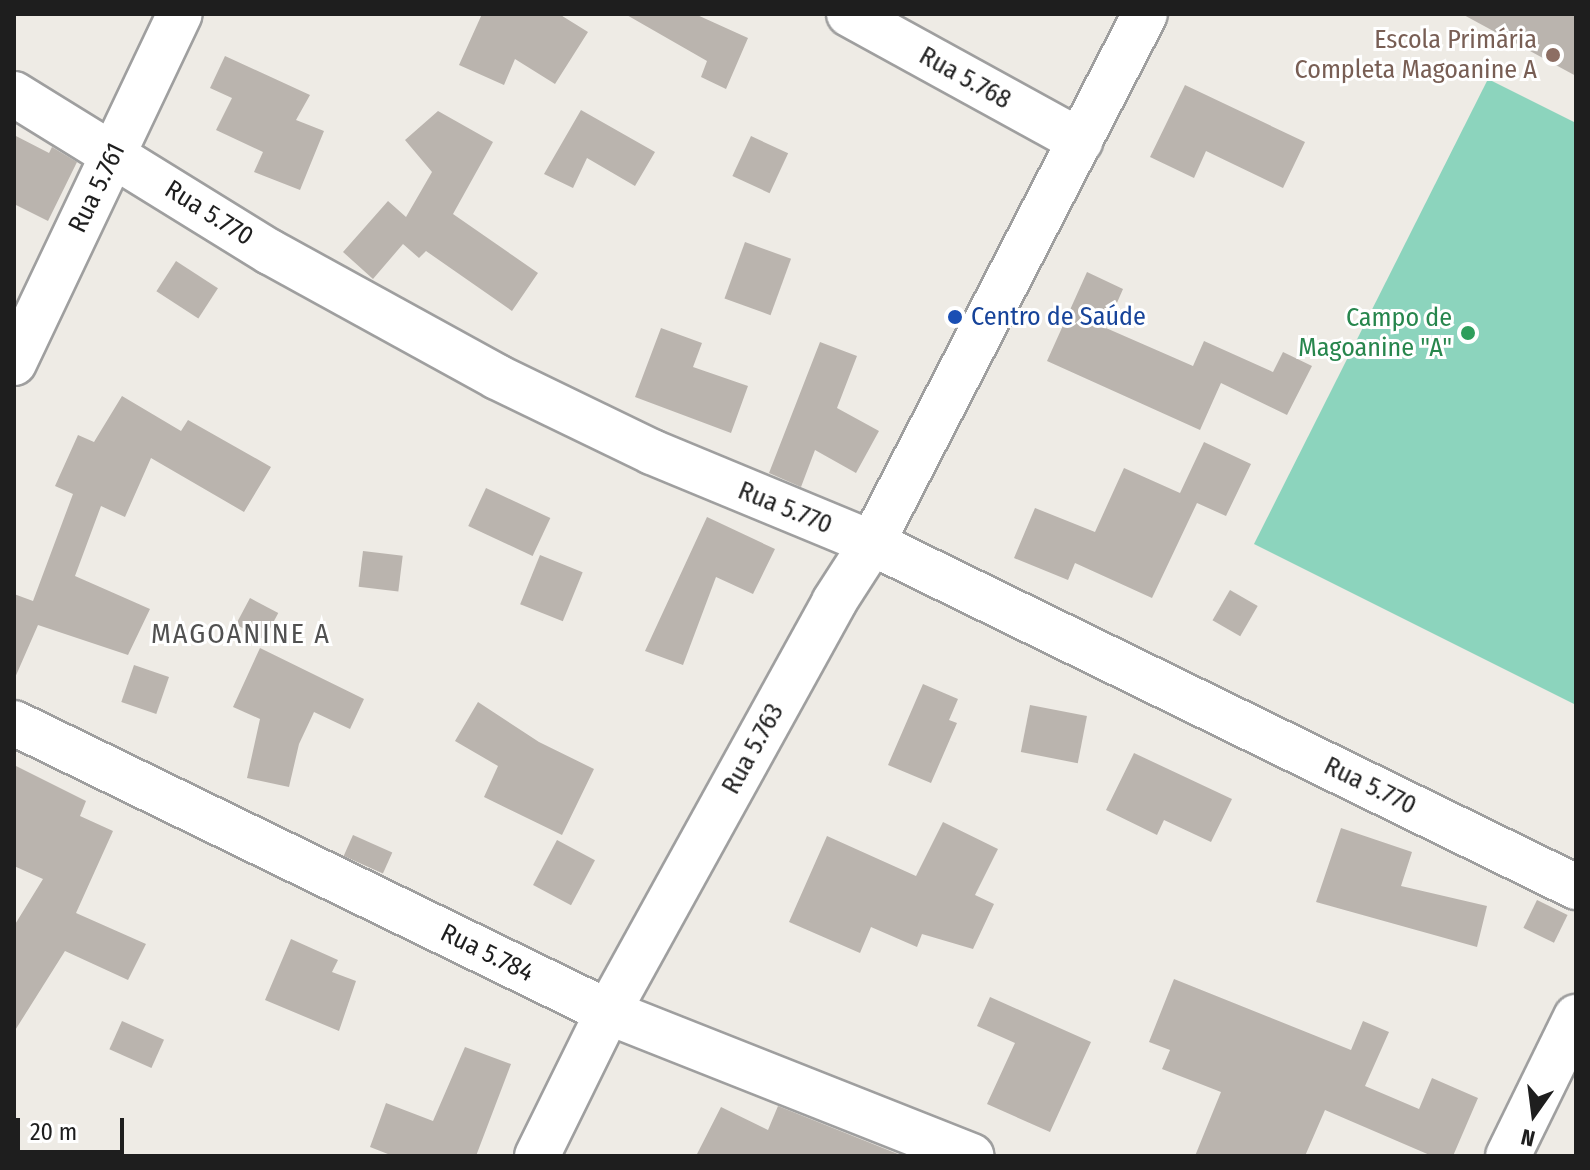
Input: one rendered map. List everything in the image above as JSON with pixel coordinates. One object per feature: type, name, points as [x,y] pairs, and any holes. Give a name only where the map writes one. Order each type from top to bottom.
[{"type":"street","name":"Rua 5.761","points":[[14,363],[180,14]]},
{"type":"street","name":"Rua 5.768","points":[[849,14],[1080,141]]},
{"type":"street","name":"Rua 5.763","points":[[537,1156],[608,1012],[834,602],[872,543],[1145,14]]},
{"type":"street","name":"Rua 5.770","points":[[14,94],[270,252],[497,377],[652,452],[872,543],[1576,887]]},
{"type":"street","name":"Rua 5.784","points":[[14,723],[608,1012],[971,1156]]},
{"type":"street","points":[[1508,1156],[1576,1017]]},
{"type":"green space","name":"Campo de Magoanine \"A\"","points":[[1488,79],[1576,123],[1576,705],[1254,544]]},
{"type":"building","points":[[482,14],[559,14],[588,32],[555,84],[515,59],[504,85],[459,65]]},
{"type":"building","points":[[625,14],[695,14],[748,38],[726,89],[701,77],[707,61]]},
{"type":"building","name":"Escola Primária Completa Magoanine A","points":[[1462,14],[1576,14],[1576,76]]},
{"type":"building","points":[[225,56],[310,95],[296,120],[324,131],[300,190],[254,172],[263,152],[216,130],[232,98],[210,88]]},
{"type":"building","points":[[1185,85],[1305,142],[1283,188],[1206,151],[1194,178],[1150,157]]},
{"type":"building","points":[[581,110],[655,152],[635,186],[587,158],[573,188],[544,174]]},
{"type":"building","points":[[438,111],[493,142],[453,214],[538,273],[512,311],[426,251],[419,258],[403,244],[373,279],[343,252],[388,201],[406,217],[432,172],[405,140]]},
{"type":"building","points":[[14,135],[49,153],[52,147],[77,162],[48,221],[14,204]]},
{"type":"building","points":[[751,136],[788,153],[770,193],[732,176]]},
{"type":"building","points":[[745,242],[791,259],[771,315],[724,298]]},
{"type":"building","points":[[176,261],[218,288],[198,318],[156,291]]},
{"type":"building","points":[[1087,272],[1123,289],[1106,328],[1193,366],[1204,341],[1273,372],[1283,352],[1312,366],[1287,415],[1221,383],[1200,430],[1047,361]]},
{"type":"building","points":[[661,328],[702,343],[693,367],[748,386],[731,433],[635,397]]},
{"type":"building","points":[[820,342],[857,356],[837,408],[879,431],[856,473],[815,450],[801,487],[769,473]]},
{"type":"building","points":[[122,396],[181,431],[188,420],[271,467],[244,512],[151,458],[125,517],[101,506],[75,576],[150,609],[128,655],[38,625],[14,680],[14,594],[33,601],[73,494],[55,486],[78,435],[94,442]]},
{"type":"building","points":[[1204,442],[1251,464],[1226,516],[1197,503],[1152,598],[1075,563],[1068,580],[1014,558],[1035,508],[1095,532],[1124,468],[1180,493]]},
{"type":"building","points":[[486,488],[550,518],[533,556],[468,526]]},
{"type":"building","points":[[707,517],[775,549],[753,594],[716,577],[683,665],[645,651]]},
{"type":"building","points":[[363,551],[403,556],[398,592],[359,587]]},
{"type":"building","points":[[540,555],[583,572],[563,621],[520,604]]},
{"type":"building","points":[[1230,590],[1258,606],[1240,636],[1212,620]]},
{"type":"building","points":[[250,598],[278,613],[264,640],[236,624]]},
{"type":"building","points":[[260,648],[364,699],[350,729],[314,712],[299,744],[289,787],[247,778],[260,719],[233,707]]},
{"type":"building","points":[[134,665],[169,677],[156,714],[121,702]]},
{"type":"building","points":[[923,684],[958,699],[949,720],[957,723],[931,783],[888,765]]},
{"type":"building","points":[[478,702],[539,742],[594,769],[562,835],[484,797],[498,766],[455,741]]},
{"type":"building","points":[[1030,705],[1087,716],[1078,763],[1021,752]]},
{"type":"building","points":[[1134,753],[1232,799],[1211,842],[1164,820],[1157,835],[1106,810]]},
{"type":"building","points":[[14,765],[86,801],[80,816],[113,831],[76,913],[146,944],[128,980],[65,951],[14,1032],[14,926],[43,879],[14,866]]},
{"type":"building","points":[[943,822],[998,849],[975,895],[994,904],[973,949],[922,934],[917,947],[871,927],[860,953],[789,922],[827,836],[916,876]]},
{"type":"building","points":[[1341,828],[1412,852],[1401,886],[1487,906],[1477,947],[1316,902]]},
{"type":"building","points":[[353,835],[392,852],[383,874],[344,856]]},
{"type":"building","points":[[557,840],[595,860],[571,905],[533,885]]},
{"type":"building","points":[[1537,900],[1568,915],[1554,943],[1523,928]]},
{"type":"building","points":[[291,939],[338,960],[332,972],[356,981],[339,1031],[265,1000]]},
{"type":"building","points":[[1174,979],[1351,1050],[1363,1021],[1389,1032],[1365,1086],[1419,1109],[1432,1078],[1478,1098],[1453,1156],[1432,1156],[1325,1110],[1305,1156],[1195,1156],[1221,1092],[1162,1069],[1170,1050],[1149,1042]]},
{"type":"building","points":[[990,997],[1091,1042],[1050,1132],[987,1104],[1015,1043],[977,1026]]},
{"type":"building","points":[[122,1021],[164,1040],[151,1068],[109,1049]]},
{"type":"building","points":[[465,1047],[511,1064],[476,1156],[393,1156],[370,1147],[386,1103],[433,1121]]},
{"type":"building","points":[[778,1106],[903,1156],[696,1156],[721,1107],[768,1130]]},
{"type":"place","name":"Escola Primária Completa Magoanine A","points":[[1553,55]]},
{"type":"place","name":"Centro de Saúde","points":[[955,317]]},
{"type":"place","name":"Campo de Magoanine \"A\"","points":[[1468,333]]},
{"type":"district","name":"MAGOANINE A","points":[[241,634]]}]
